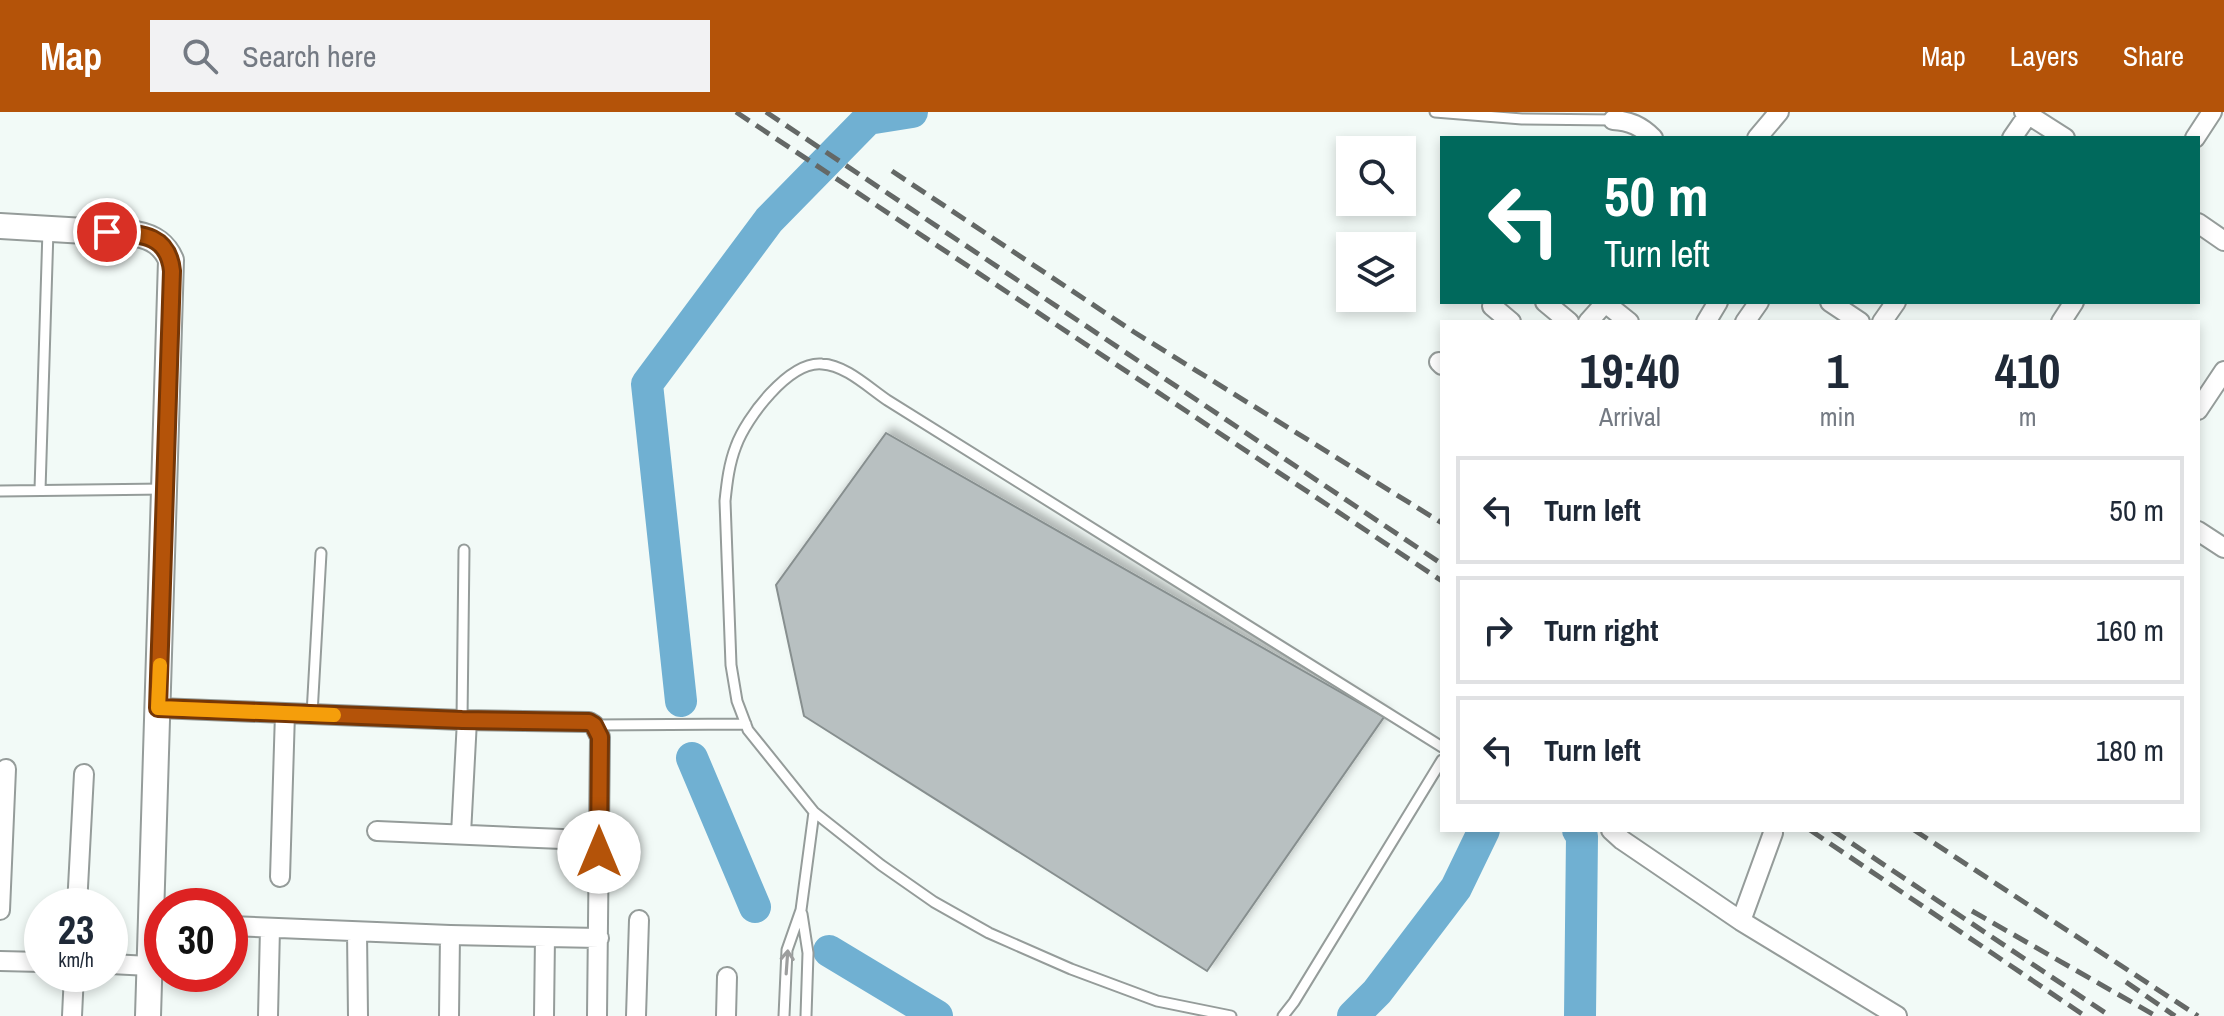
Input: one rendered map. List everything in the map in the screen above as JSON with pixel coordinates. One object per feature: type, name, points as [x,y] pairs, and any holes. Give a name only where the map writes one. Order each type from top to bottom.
[{"type":"street","points":[[1759,136],[1779,112]]},
{"type":"street","points":[[2196,136],[2212,112]]},
{"type":"street","points":[[2013,136],[2027,113],[2062,136]]},
{"type":"street","points":[[1613,120],[1626,120],[1642,127],[1651,136]]},
{"type":"street","points":[[2200,224],[2224,241]]},
{"type":"street","points":[[0,226],[148,236],[166,249],[171,260],[158,708],[157,888]]},
{"type":"street","points":[[1547,304],[1567,320]]},
{"type":"street","points":[[1590,320],[1603,304]]},
{"type":"street","points":[[1607,304],[1627,320]]},
{"type":"street","points":[[1833,304],[1857,320]]},
{"type":"street","points":[[1492,306],[1509,320]]},
{"type":"street","points":[[2200,407],[2224,371]]},
{"type":"street","points":[[2200,532],[2224,548]]},
{"type":"street","points":[[158,708],[589,722],[594,725],[600,737],[597,1016]]},
{"type":"street","points":[[280,877],[285,713]]},
{"type":"street","points":[[461,834],[464,720]]},
{"type":"street","points":[[0,910],[6,769]]},
{"type":"street","points":[[78,888],[84,774]]},
{"type":"street","points":[[377,831],[562,839]]},
{"type":"street","points":[[1613,832],[1741,921],[1897,1016]]},
{"type":"street","points":[[1741,921],[1773,833]]},
{"type":"street","points":[[636,1016],[639,920]]},
{"type":"street","points":[[248,927],[599,938]]},
{"type":"street","points":[[268,1016],[270,928]]},
{"type":"street","points":[[357,932],[358,1016]]},
{"type":"street","points":[[449,1016],[450,935]]},
{"type":"street","points":[[544,1016],[545,937]]},
{"type":"street","points":[[0,961],[24,962]]},
{"type":"street","points":[[726,1016],[727,977]]},
{"type":"street","points":[[72,1016],[73,992]]},
{"type":"street","points":[[148,1016],[149,992]]},
{"type":"lane","points":[[1435,112],[1522,119],[1613,120]]},
{"type":"lane","points":[[40,490],[48,229]]},
{"type":"lane","points":[[1231,1016],[1157,1001],[1071,969],[989,933],[934,902],[814,812],[766,755],[748,730],[737,701],[731,665],[725,501],[727,476],[736,445],[749,420],[784,381],[810,365],[831,365],[846,372],[1440,746]]},
{"type":"lane","points":[[0,491],[165,489]]},
{"type":"lane","points":[[464,550],[464,720]]},
{"type":"lane","points":[[312,714],[321,553]]},
{"type":"lane","points":[[594,725],[746,724]]},
{"type":"lane","points":[[1283,1016],[1440,763]]},
{"type":"lane","points":[[784,1016],[787,950],[801,910],[814,812]]},
{"type":"lane","points":[[801,910],[808,953],[806,1016]]},
{"type":"building","points":[[886,433],[1384,717],[1207,971],[804,716],[776,585]]},
{"type":"waterway","points":[[681,701],[647,384],[769,220],[868,119],[912,112]]},
{"type":"waterway","points":[[692,758],[755,907]]},
{"type":"waterway","points":[[1353,1016],[1377,992],[1456,888],[1483,832]]},
{"type":"waterway","points":[[1579,832],[1582,836],[1580,1016]]},
{"type":"waterway","points":[[829,951],[937,1016]]},
{"type":"railway","points":[[736,112],[1440,580]]},
{"type":"railway","points":[[766,112],[1440,563]]},
{"type":"railway","points":[[892,171],[1134,332],[1440,522]]},
{"type":"railway","points":[[1813,832],[2085,1016]]},
{"type":"railway","points":[[1835,832],[2110,1016]]},
{"type":"railway","points":[[1917,832],[2198,1016]]},
{"type":"railway","points":[[1972,911],[2156,1016]]},
{"type":"railway","points":[[2126,982],[2175,1016]]},
{"type":"slow traffic","points":[[160,665],[158,708],[334,715]]},
{"type":"route","points":[[107,232],[148,236],[166,249],[171,260],[158,708],[589,722],[600,737],[599,852]]}]
